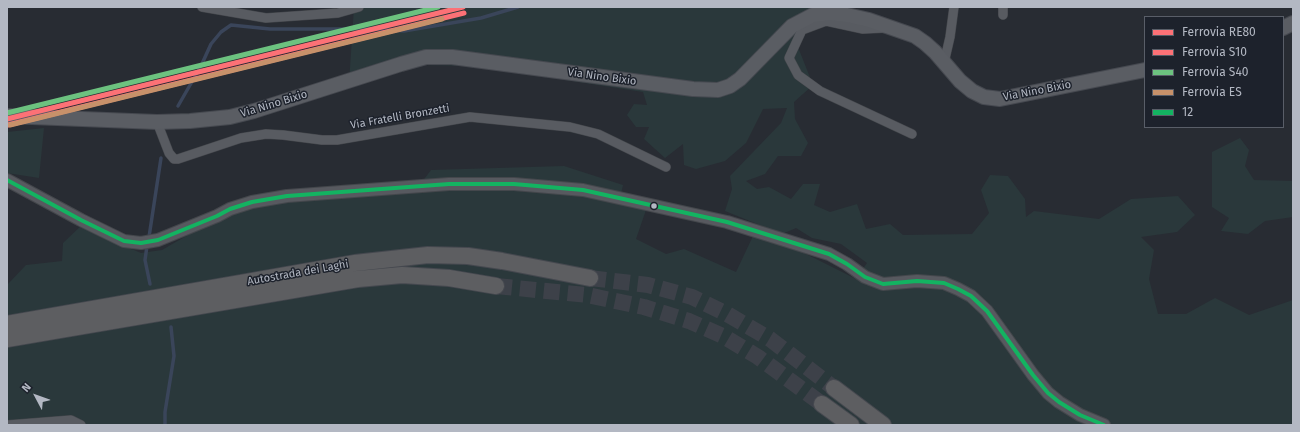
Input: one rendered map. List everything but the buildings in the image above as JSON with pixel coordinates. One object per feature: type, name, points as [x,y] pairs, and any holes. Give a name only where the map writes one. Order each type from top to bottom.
[{"type":"highway","name":"Autostrada dei Laghi","points":[[7,324],[355,263],[428,255],[468,256],[590,278]]},
{"type":"highway","name":"Autostrada dei Laghi","points":[[7,339],[358,279],[402,275],[449,278],[496,286]]},
{"type":"highway","points":[[834,388],[883,425]]},
{"type":"highway","points":[[822,404],[851,425]]},
{"type":"main road","name":"Via Nino Bixio","points":[[8,117],[157,122],[190,121],[230,117],[254,111],[426,57],[452,57],[693,89],[718,90],[730,86],[740,79],[792,26],[814,15],[830,13],[869,20],[915,36],[935,52],[960,81],[972,91],[984,97],[1000,99],[1144,70]]},
{"type":"main road","points":[[1284,28],[1293,23]]},
{"type":"main road","points":[[7,180],[80,220],[124,241],[141,243],[158,240],[217,216],[230,209],[252,202],[287,196],[449,184],[514,184],[582,190],[712,219],[829,254],[848,264],[865,277],[883,284],[917,281],[944,282],[958,289],[971,296],[987,311],[1033,375],[1048,393],[1080,415],[1104,425]]},
{"type":"street","points":[[202,7],[266,18],[338,13],[359,7]]},
{"type":"street","points":[[944,63],[950,37],[954,7]]},
{"type":"street","points":[[892,27],[863,29],[826,21],[802,30],[789,58],[798,75],[820,91],[912,134]]},
{"type":"street","name":"Via Fratelli Bronzetti","points":[[157,122],[169,153],[178,160],[241,138],[266,134],[322,140],[337,140],[470,117],[570,127],[598,134],[666,167]]},
{"type":"street","points":[[7,425],[71,420],[82,425]]},
{"type":"shaded area","points":[[354,7],[820,7],[798,47],[813,85],[794,102],[795,119],[808,143],[801,156],[778,156],[765,174],[746,181],[757,189],[769,187],[791,199],[803,184],[820,184],[814,205],[830,212],[857,204],[866,229],[890,224],[903,235],[972,234],[989,213],[981,190],[990,175],[1008,176],[1025,199],[1026,217],[1034,211],[1099,219],[1131,199],[1178,196],[1195,215],[1177,232],[1141,237],[1154,250],[1149,279],[1158,314],[1186,314],[1215,298],[1249,315],[1293,300],[1293,425],[7,425],[7,285],[26,265],[62,261],[63,243],[84,223],[105,238],[141,253],[162,250],[200,228],[259,203],[416,190],[431,170],[564,166],[623,185],[619,202],[646,210],[636,239],[666,254],[684,249],[736,272],[753,236],[788,245],[856,279],[867,263],[841,244],[812,238],[796,228],[782,234],[725,211],[732,189],[730,176],[781,123],[787,108],[763,109],[746,143],[725,161],[696,169],[684,165],[683,144],[665,158],[644,139],[649,127],[636,127],[627,115],[634,104],[647,105],[643,92],[475,66],[422,65],[349,83]]},
{"type":"shaded area","points":[[44,128],[39,178],[7,173],[7,132]]},
{"type":"shaded area","points":[[1240,138],[1249,150],[1245,166],[1254,180],[1293,181],[1293,217],[1265,221],[1248,234],[1221,231],[1229,218],[1212,207],[1212,152]]},
{"type":"waterway","points":[[178,106],[201,66],[211,44],[221,32],[231,25],[270,29],[379,29],[404,31],[481,18],[518,7]]},
{"type":"waterway","points":[[149,237],[161,158]]},
{"type":"waterway","points":[[147,246],[145,260],[150,284]]},
{"type":"waterway","points":[[165,425],[165,412],[174,356],[171,327]]},
{"type":"tunnel","points":[[590,278],[648,285],[692,297],[727,314],[770,339],[834,388]]},
{"type":"tunnel","points":[[496,286],[587,295],[644,307],[689,321],[723,336],[758,357],[822,404]]},
{"type":"rail line","name":"S40","points":[[7,113],[438,7]]},
{"type":"rail line","name":"RE80","points":[[7,119],[463,7]]},
{"type":"rail line","name":"S10","points":[[8,125],[464,13]]},
{"type":"rail line","name":"ES","points":[[10,125],[442,19]]},
{"type":"transit line","name":"12","points":[[7,180],[81,220],[124,241],[141,243],[158,240],[217,216],[230,209],[252,202],[287,196],[449,184],[514,184],[583,190],[727,222],[829,254],[847,264],[865,277],[883,284],[917,281],[944,283],[958,289],[971,296],[987,311],[1033,375],[1048,393],[1080,415],[1104,425]]}]
